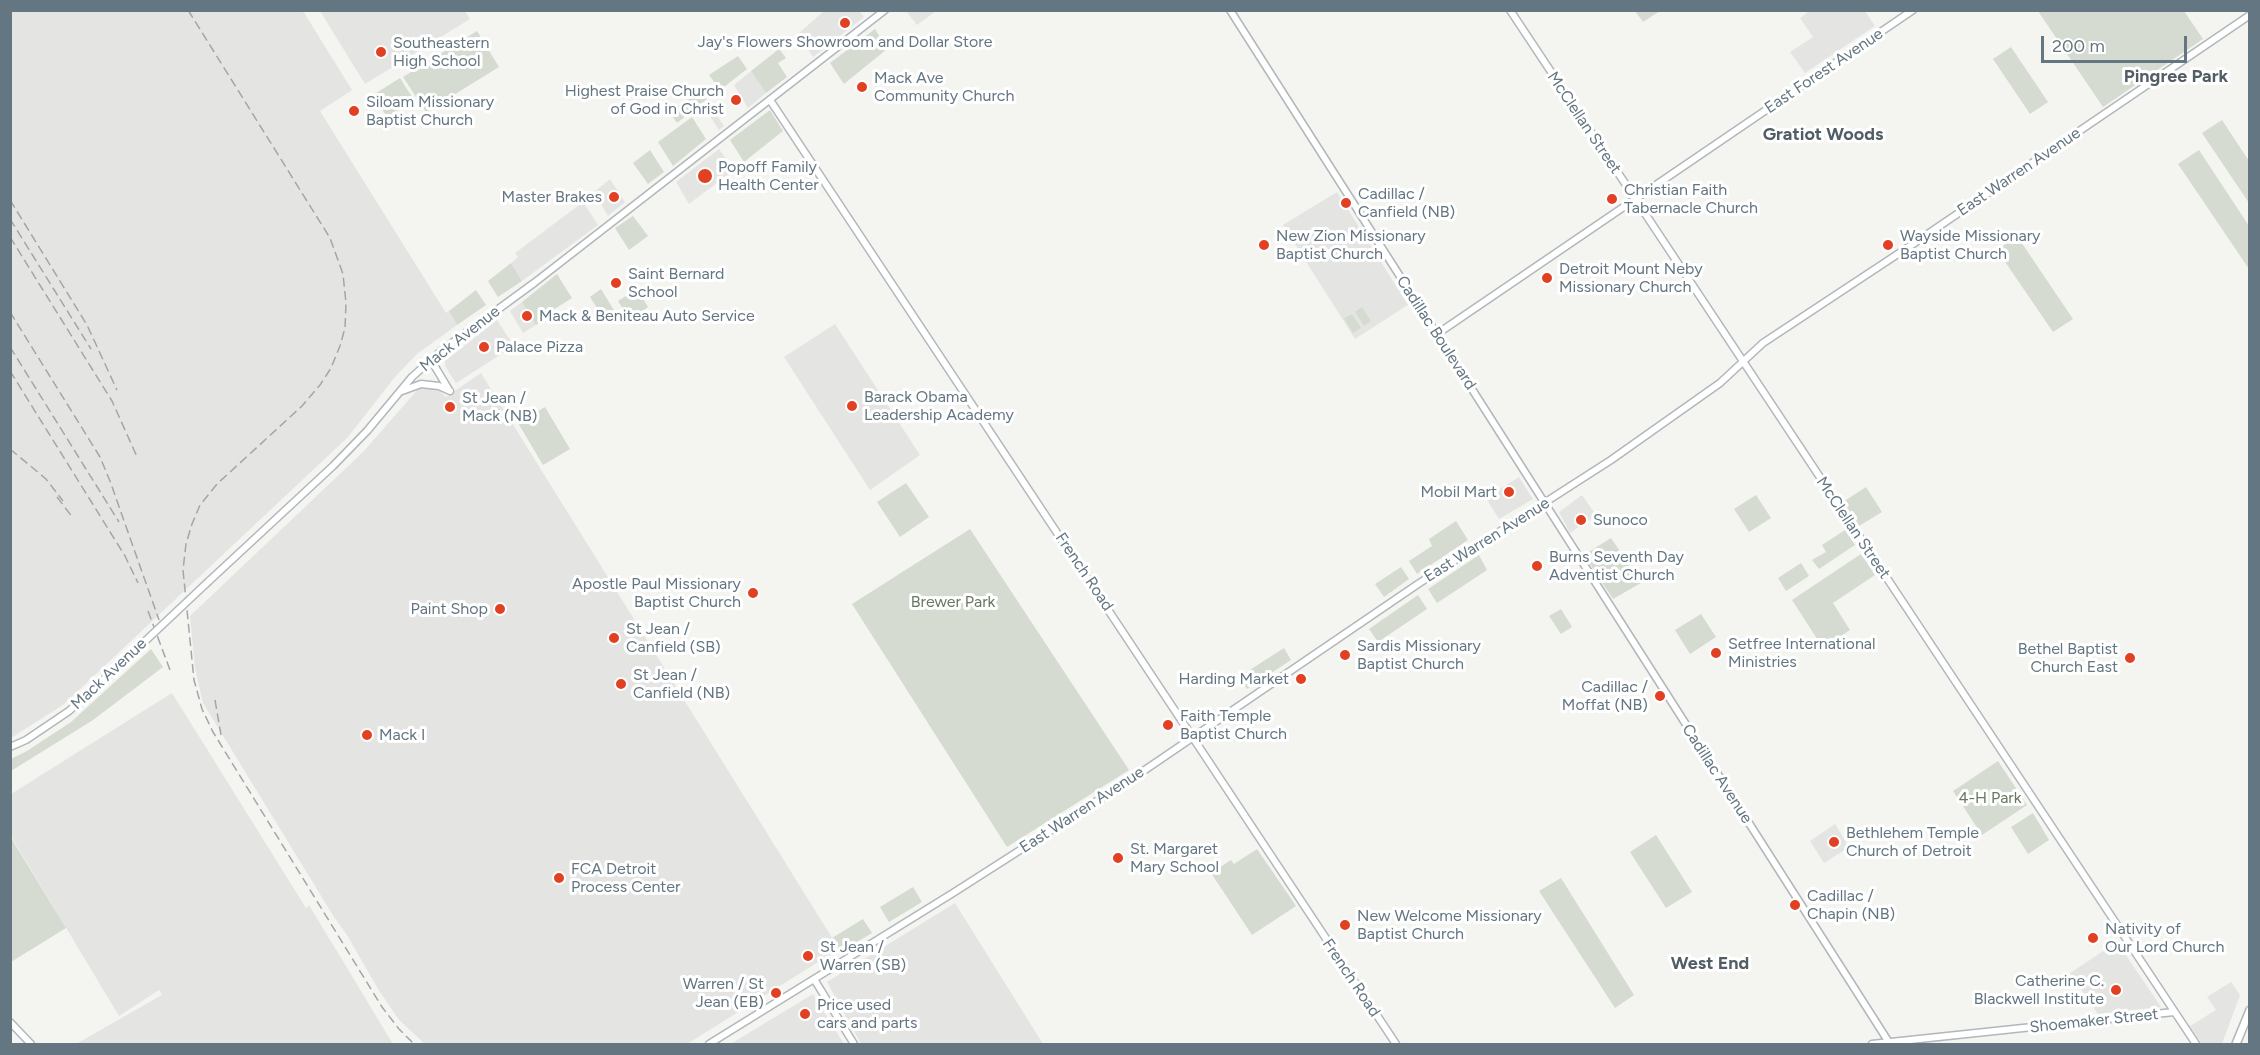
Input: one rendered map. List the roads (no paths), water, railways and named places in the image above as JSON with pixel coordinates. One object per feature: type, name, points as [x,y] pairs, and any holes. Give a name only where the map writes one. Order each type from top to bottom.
[{"type":"main road","name":"Mack Avenue","points":[[10,747],[26,740],[69,711],[125,660],[333,466],[367,432],[412,377],[431,360],[559,264],[885,10]]},
{"type":"main road","name":"Cadillac Boulevard","points":[[1230,10],[1545,504]]},
{"type":"main road","name":"McClellan Street","points":[[1510,10],[2196,1044]]},
{"type":"main road","name":"East Forest Avenue","points":[[1437,334],[1913,10]]},
{"type":"main road","name":"East Warren Avenue","points":[[709,1044],[962,887],[1193,737],[1418,584],[1545,504],[1720,383],[1763,343],[2250,15]]},
{"type":"main road","name":"French Road","points":[[770,100],[1396,1044]]},
{"type":"main road","points":[[399,392],[421,384],[440,386],[450,391],[431,360]]},
{"type":"main road","name":"Cadillac Avenue","points":[[1545,504],[1889,1044]]},
{"type":"main road","points":[[814,979],[854,1044]]},
{"type":"main road","points":[[2236,1044],[2250,1010]]},
{"type":"main road","name":"Shoemaker Street","points":[[1872,1044],[2174,1012]]},
{"type":"main road","points":[[10,1022],[31,1044]]},
{"type":"railway","points":[[188,10],[330,238],[343,274],[346,303],[345,328],[340,346],[331,368],[320,385],[302,406],[217,484],[200,505],[192,524],[186,544],[183,570],[194,680],[202,709],[213,732],[382,1007],[414,1044]]},
{"type":"railway","points":[[10,200],[87,325],[117,390]]},
{"type":"railway","points":[[10,219],[91,349]]},
{"type":"railway","points":[[10,237],[112,401],[138,459]]},
{"type":"railway","points":[[10,312],[100,457],[159,620]]},
{"type":"railway","points":[[10,347],[119,522]]},
{"type":"railway","points":[[10,371],[125,556],[138,583]]},
{"type":"railway","points":[[10,449],[46,479],[63,501]]},
{"type":"railway","points":[[57,497],[73,518]]},
{"type":"railway","points":[[148,611],[170,670]]},
{"type":"railway","points":[[215,700],[221,735]]},
{"type":"place","name":"Jay's Flowers Showroom and Dollar Store","points":[[845,23]]},
{"type":"place","name":"Southeastern High School","points":[[381,52]]},
{"type":"place","name":"Mack Ave Community Church","points":[[862,87]]},
{"type":"place","name":"Highest Praise Church of God in Christ","points":[[736,100]]},
{"type":"place","name":"Siloam Missionary Baptist Church","points":[[354,111]]},
{"type":"place","name":"Popoff Family Health Center","points":[[705,176]]},
{"type":"place","name":"Master Brakes","points":[[614,197]]},
{"type":"place","name":"Christian Faith Tabernacle Church","points":[[1612,199]]},
{"type":"place","name":"Cadillac / Canfield (NB)","points":[[1346,203]]},
{"type":"place","name":"New Zion Missionary Baptist Church","points":[[1264,245]]},
{"type":"place","name":"Wayside Missionary Baptist Church","points":[[1888,245]]},
{"type":"place","name":"Detroit Mount Neby Missionary Church","points":[[1547,278]]},
{"type":"place","name":"Saint Bernard School","points":[[616,283]]},
{"type":"place","name":"Mack & Beniteau Auto Service","points":[[527,316]]},
{"type":"place","name":"Palace Pizza","points":[[484,347]]},
{"type":"place","name":"Barack Obama Leadership Academy","points":[[852,406]]},
{"type":"place","name":"St Jean / Mack (NB)","points":[[450,407]]},
{"type":"place","name":"Mobil Mart","points":[[1509,492]]},
{"type":"place","name":"Sunoco","points":[[1581,520]]},
{"type":"place","name":"Burns Seventh Day Adventist Church","points":[[1537,566]]},
{"type":"place","name":"Apostle Paul Missionary Baptist Church","points":[[753,593]]},
{"type":"place","name":"Paint Shop","points":[[500,609]]},
{"type":"place","name":"St Jean / Canfield (SB)","points":[[614,638]]},
{"type":"place","name":"Setfree International Ministries","points":[[1716,653]]},
{"type":"place","name":"Sardis Missionary Baptist Church","points":[[1345,655]]},
{"type":"place","name":"Bethel Baptist Church East","points":[[2130,658]]},
{"type":"place","name":"Harding Market","points":[[1301,679]]},
{"type":"place","name":"St Jean / Canfield (NB)","points":[[621,684]]},
{"type":"place","name":"Cadillac / Moffat (NB)","points":[[1660,696]]},
{"type":"place","name":"Faith Temple Baptist Church","points":[[1168,725]]},
{"type":"place","name":"Mack I","points":[[367,735]]},
{"type":"place","name":"Bethlehem Temple Church of Detroit","points":[[1834,842]]},
{"type":"place","name":"St. Margaret Mary School","points":[[1118,858]]},
{"type":"place","name":"FCA Detroit Process Center","points":[[559,878]]},
{"type":"place","name":"Cadillac / Chapin (NB)","points":[[1795,905]]},
{"type":"place","name":"New Welcome Missionary Baptist Church","points":[[1345,925]]},
{"type":"place","name":"Nativity of Our Lord Church","points":[[2093,938]]},
{"type":"place","name":"St Jean / Warren (SB)","points":[[808,956]]},
{"type":"place","name":"Catherine C. Blackwell Institute","points":[[2116,990]]},
{"type":"place","name":"Warren / St Jean (EB)","points":[[776,993]]},
{"type":"place","name":"Price used cars and parts","points":[[805,1014]]},
{"type":"district","name":"Pingree Park","points":[[2176,77]]},
{"type":"district","name":"Gratiot Woods","points":[[1823,135]]},
{"type":"district","name":"West End","points":[[1710,964]]},
{"type":"park label","name":"Brewer Park","points":[[953,602]]},
{"type":"park label","name":"4-H Park","points":[[1990,798]]}]
